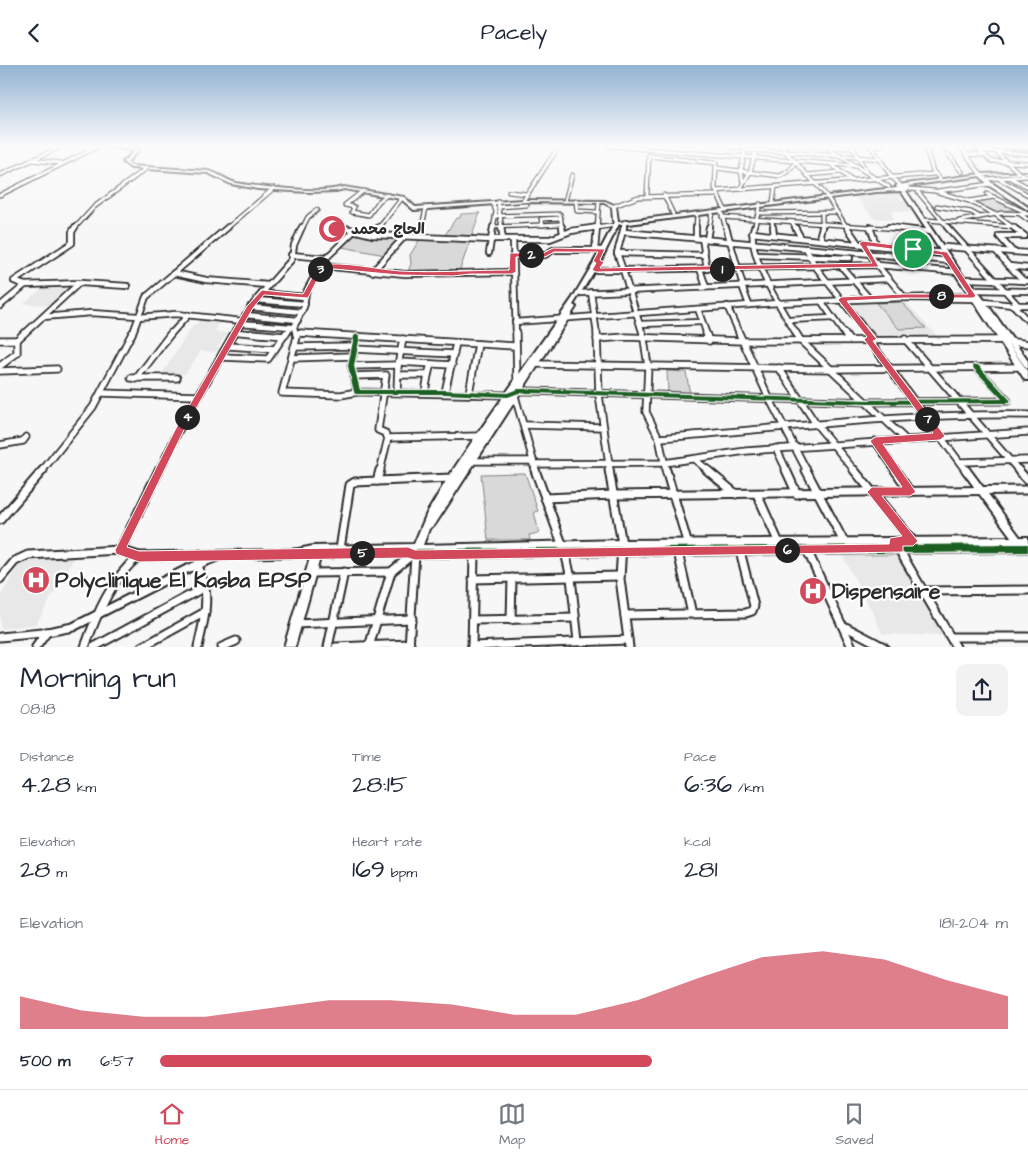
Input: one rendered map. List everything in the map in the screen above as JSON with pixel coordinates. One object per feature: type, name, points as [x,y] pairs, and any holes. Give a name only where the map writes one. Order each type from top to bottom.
[{"type":"street","points":[[0,195],[42,173]]},
{"type":"street","points":[[127,286],[83,283],[77,285],[25,285],[14,281],[72,243],[71,235],[78,224],[110,194],[140,173]]},
{"type":"street","points":[[213,173],[220,175],[234,184],[310,191],[344,188],[388,195],[402,198],[412,209],[565,201],[610,203],[614,206],[624,232],[617,253],[644,338],[648,366],[645,395],[648,416],[659,437],[664,463],[688,545]]},
{"type":"street","points":[[525,203],[527,194],[541,173]]},
{"type":"street","points":[[647,196],[648,173]]},
{"type":"street","points":[[716,173],[717,193],[724,210],[722,217],[749,305]]},
{"type":"street","points":[[741,173],[740,178],[743,183]]},
{"type":"street","points":[[740,189],[749,173]]},
{"type":"street","points":[[758,173],[777,176],[784,173]]},
{"type":"street","points":[[807,175],[828,173]]},
{"type":"street","points":[[842,173],[851,180]]},
{"type":"street","points":[[869,173],[889,187]]},
{"type":"street","points":[[889,173],[904,188],[927,220],[950,261],[978,297],[998,333],[1010,341],[1028,367]]},
{"type":"street","points":[[981,173],[990,184],[1028,209]]},
{"type":"street","points":[[614,206],[633,198],[647,196],[717,193],[740,189],[891,176],[934,174],[941,180]]},
{"type":"street","points":[[984,177],[997,178],[1028,174]]},
{"type":"street","points":[[904,188],[941,180],[1028,174]]},
{"type":"street","points":[[565,201],[572,175]]},
{"type":"street","points":[[807,175],[827,196],[845,226],[904,297]]},
{"type":"street","points":[[760,205],[984,177],[1020,175],[1028,180]]},
{"type":"street","points":[[773,202],[777,187],[777,176]]},
{"type":"street","points":[[1009,177],[1028,187]]},
{"type":"street","points":[[997,178],[1028,195]]},
{"type":"street","points":[[599,250],[619,223],[889,187],[904,188],[918,192],[990,184]]},
{"type":"street","points":[[0,519],[69,440],[101,393],[130,340],[146,297],[274,188]]},
{"type":"street","points":[[904,188],[930,232],[967,279],[1028,378]]},
{"type":"street","points":[[362,191],[345,204],[354,208],[351,212],[369,215],[379,201],[388,195]]},
{"type":"street","points":[[935,191],[969,201],[996,215],[1027,237]]},
{"type":"street","points":[[509,192],[527,194]]},
{"type":"street","points":[[918,192],[941,221],[968,248],[993,281],[1027,320]]},
{"type":"street","points":[[987,194],[1028,214]]},
{"type":"street","points":[[664,195],[673,214]]},
{"type":"street","points":[[969,201],[994,197]]},
{"type":"street","points":[[373,235],[402,198]]},
{"type":"street","points":[[576,201],[577,211],[597,212]]},
{"type":"street","points":[[336,647],[410,645],[415,551],[429,518],[452,478],[480,436],[534,364],[596,270],[599,250],[596,227],[599,202]]},
{"type":"street","points":[[496,204],[501,216],[503,239]]},
{"type":"street","points":[[489,253],[496,204]]},
{"type":"street","points":[[760,205],[752,233],[752,243],[760,269],[788,320],[801,341],[868,402],[904,439]]},
{"type":"street","points":[[937,206],[971,212],[981,217]]},
{"type":"street","points":[[422,226],[426,208]]},
{"type":"street","points":[[120,550],[179,430],[241,322],[250,307],[292,259],[291,255],[304,225],[317,210]]},
{"type":"street","points":[[335,227],[373,235],[404,237],[492,240],[550,239],[563,233],[673,214],[724,210]]},
{"type":"street","points":[[707,269],[704,239],[712,212]]},
{"type":"street","points":[[782,212],[804,238],[810,257],[827,283],[870,339],[925,417],[1025,545]]},
{"type":"street","points":[[822,212],[823,225],[820,234],[822,239]]},
{"type":"street","points":[[759,213],[836,212]]},
{"type":"street","points":[[1020,213],[1028,221]]},
{"type":"street","points":[[696,238],[697,214]]},
{"type":"street","points":[[956,223],[996,215],[1028,214]]},
{"type":"street","points":[[495,216],[547,216],[561,218],[563,233]]},
{"type":"street","points":[[543,225],[542,219],[547,216]]},
{"type":"street","points":[[722,217],[930,232]]},
{"type":"street","points":[[927,220],[1014,227]]},
{"type":"street","points":[[772,221],[774,235]]},
{"type":"street","points":[[564,319],[619,223]]},
{"type":"street","points":[[494,227],[561,224]]},
{"type":"street","points":[[870,227],[876,244]]},
{"type":"street","points":[[353,232],[325,258],[305,297],[305,304],[294,329],[294,347],[283,395],[341,395],[357,392],[469,393],[514,391],[868,402],[1008,401],[976,367]]},
{"type":"street","points":[[624,232],[950,261]]},
{"type":"street","points":[[752,233],[944,250],[968,248],[1028,253]]},
{"type":"street","points":[[1013,252],[1000,236],[1027,237]]},
{"type":"street","points":[[372,271],[404,237]]},
{"type":"street","points":[[513,239],[514,391],[533,462],[564,549],[571,578],[578,641]]},
{"type":"street","points":[[513,255],[545,255],[553,250],[599,250]]},
{"type":"street","points":[[996,251],[1026,281]]},
{"type":"street","points":[[617,253],[705,255]]},
{"type":"street","points":[[291,255],[325,258]]},
{"type":"street","points":[[756,255],[850,257]]},
{"type":"street","points":[[922,258],[930,269]]},
{"type":"street","points":[[596,270],[760,269],[877,265],[958,272]]},
{"type":"street","points":[[321,266],[372,271],[453,274],[512,272]]},
{"type":"street","points":[[841,266],[869,298]]},
{"type":"street","points":[[1009,266],[1028,267]]},
{"type":"street","points":[[700,269],[706,287]]},
{"type":"street","points":[[174,273],[206,279],[268,285]]},
{"type":"street","points":[[581,293],[888,279]]},
{"type":"street","points":[[967,279],[1026,281]]},
{"type":"street","points":[[0,306],[25,285]]},
{"type":"street","points":[[0,340],[17,340],[77,285]]},
{"type":"street","points":[[515,322],[778,303],[869,298],[978,297],[1004,292],[1028,291]]},
{"type":"street","points":[[474,554],[472,646],[578,641],[628,643],[620,576],[620,548],[614,495],[602,427],[597,365],[596,316],[591,292]]},
{"type":"street","points":[[262,293],[305,297]]},
{"type":"street","points":[[978,297],[1015,305],[1028,305]]},
{"type":"street","points":[[256,300],[305,304]]},
{"type":"street","points":[[821,301],[848,339]]},
{"type":"street","points":[[250,307],[302,312]]},
{"type":"street","points":[[727,307],[769,398],[844,542]]},
{"type":"street","points":[[698,309],[710,341]]},
{"type":"street","points":[[42,317],[91,313],[138,317],[188,315],[358,336],[514,346]]},
{"type":"street","points":[[177,378],[133,378],[188,315]]},
{"type":"street","points":[[246,315],[298,320]]},
{"type":"street","points":[[788,320],[833,319]]},
{"type":"street","points":[[640,324],[702,321]]},
{"type":"street","points":[[222,357],[268,359],[284,336],[294,329]]},
{"type":"street","points":[[236,332],[284,336]]},
{"type":"street","points":[[357,392],[351,366],[358,336]]},
{"type":"street","points":[[597,339],[801,341],[1004,337]]},
{"type":"street","points":[[397,392],[398,364],[403,339]]},
{"type":"street","points":[[905,339],[1028,481]]},
{"type":"street","points":[[0,366],[17,353],[17,340]]},
{"type":"street","points":[[1010,341],[1028,343]]},
{"type":"street","points":[[445,392],[456,343]]},
{"type":"street","points":[[469,393],[478,344]]},
{"type":"street","points":[[228,346],[275,349]]},
{"type":"street","points":[[294,347],[354,347],[454,354]]},
{"type":"street","points":[[292,357],[352,356]]},
{"type":"street","points":[[351,366],[398,364],[452,365]]},
{"type":"street","points":[[425,392],[431,364]]},
{"type":"street","points":[[534,364],[755,369],[1021,367]]},
{"type":"street","points":[[0,371],[57,369]]},
{"type":"street","points":[[779,369],[816,424],[913,541]]},
{"type":"street","points":[[353,376],[385,375],[385,393],[378,430],[386,433],[388,438],[377,481]]},
{"type":"street","points":[[398,375],[428,375]]},
{"type":"street","points":[[426,527],[433,520],[514,391]]},
{"type":"street","points":[[101,393],[199,396]]},
{"type":"street","points":[[659,437],[884,419],[971,414],[1028,415]]},
{"type":"street","points":[[524,425],[602,427]]},
{"type":"street","points":[[471,461],[664,463],[795,447],[940,436],[1028,432]]},
{"type":"street","points":[[388,438],[480,436]]},
{"type":"street","points":[[0,445],[23,441],[26,437]]},
{"type":"street","points":[[875,441],[910,492]]},
{"type":"street","points":[[776,449],[797,493]]},
{"type":"street","points":[[694,459],[736,494]]},
{"type":"street","points":[[961,462],[1028,460]]},
{"type":"street","points":[[340,549],[351,484],[452,478]]},
{"type":"street","points":[[545,498],[614,495],[1028,490]]},
{"type":"street","points":[[757,494],[779,543]]},
{"type":"street","points":[[0,579],[11,565],[28,555],[120,550],[139,557],[200,554],[316,554],[365,551],[620,548],[779,543],[844,542],[896,545],[913,541],[1025,545]]},
{"type":"street","points":[[620,548],[678,552],[807,550],[896,545],[1025,545]]},
{"type":"street","points":[[896,545],[956,647]]},
{"type":"street","points":[[296,553],[340,549],[365,551]]},
{"type":"street","points":[[370,646],[391,571],[415,551],[474,554],[564,549]]},
{"type":"street","points":[[807,550],[852,647]]},
{"type":"street","points":[[625,615],[746,613],[754,610],[740,551]]},
{"type":"street","points":[[678,552],[692,614]]},
{"type":"street","points":[[198,647],[205,612],[205,587],[197,565],[200,554]]},
{"type":"street","points":[[0,637],[47,632],[74,626],[197,565],[228,554]]},
{"type":"street","points":[[289,647],[316,554]]},
{"type":"street","points":[[85,647],[96,616],[128,565],[139,557]]},
{"type":"street","points":[[310,573],[391,571]]},
{"type":"street","points":[[328,647],[344,572]]},
{"type":"street","points":[[474,579],[620,576]]},
{"type":"street","points":[[511,620],[512,578]]},
{"type":"street","points":[[94,647],[205,587]]},
{"type":"street","points":[[924,591],[1028,590]]},
{"type":"street","points":[[142,647],[205,612]]},
{"type":"street","points":[[473,620],[575,618]]},
{"type":"street","points":[[296,624],[412,619]]},
{"type":"street","points":[[842,625],[884,647]]},
{"type":"street","points":[[36,647],[47,632]]},
{"type":"street","points":[[951,637],[1028,637]]},
{"type":"street","points":[[222,647],[236,641]]},
{"type":"shaded area","points":[[880,191],[899,193],[901,197],[899,198],[905,202],[912,212],[891,211],[893,220],[874,218],[854,195]]},
{"type":"shaded area","points":[[993,198],[1015,209],[994,213],[972,202]]},
{"type":"shaded area","points":[[480,213],[459,272],[408,271],[411,264],[410,255],[420,239],[443,238],[456,218],[460,218],[461,214]]},
{"type":"shaded area","points":[[359,233],[401,237],[385,255],[342,247],[345,242]]},
{"type":"shaded area","points":[[46,285],[72,285],[50,305],[23,304]]},
{"type":"shaded area","points":[[903,299],[938,337],[874,337],[847,302]]},
{"type":"shaded area","points":[[901,302],[926,328],[899,329],[876,303]]},
{"type":"shaded area","points":[[202,319],[222,320],[214,332],[228,333],[218,347],[222,349],[221,352],[201,351],[185,374],[162,374],[191,328]]},
{"type":"shaded area","points":[[667,371],[686,372],[690,394],[668,393]]},
{"type":"shaded area","points":[[525,473],[538,511],[534,512],[539,533],[529,535],[530,540],[488,540],[481,474]]},
{"type":"shaded area","points":[[898,554],[943,636],[882,634],[842,555]]},
{"type":"shaded area","name":"Polyclinique El Kasba EPSP","points":[[76,555],[36,624],[0,629],[0,597],[21,562],[30,556]]},
{"type":"cycle path","points":[[357,336],[351,366],[357,392],[445,392],[508,395],[518,391],[530,391],[868,402],[1008,401],[976,367]]},
{"type":"cycle path","points":[[418,553],[1028,548]]},
{"type":"place","name":"الحاج محمد","points":[[332,229]]},
{"type":"place","name":"Polyclinique El Kasba EPSP","points":[[36,580]]},
{"type":"place","name":"Dispensaire","points":[[813,591]]},
{"type":"route","points":[[863,243],[913,249],[944,253],[973,296],[904,296],[898,298],[841,300],[873,339],[868,339],[940,436],[875,441],[910,492],[872,492],[913,541],[894,541],[899,549],[418,553],[415,555],[408,553],[296,553],[146,555],[139,557],[120,550],[179,430],[250,307],[262,293],[305,297],[321,266],[399,273],[512,272],[513,255],[546,255],[553,250],[578,249],[602,250],[596,261],[600,262],[596,270],[760,269],[877,265],[863,243]]}]
